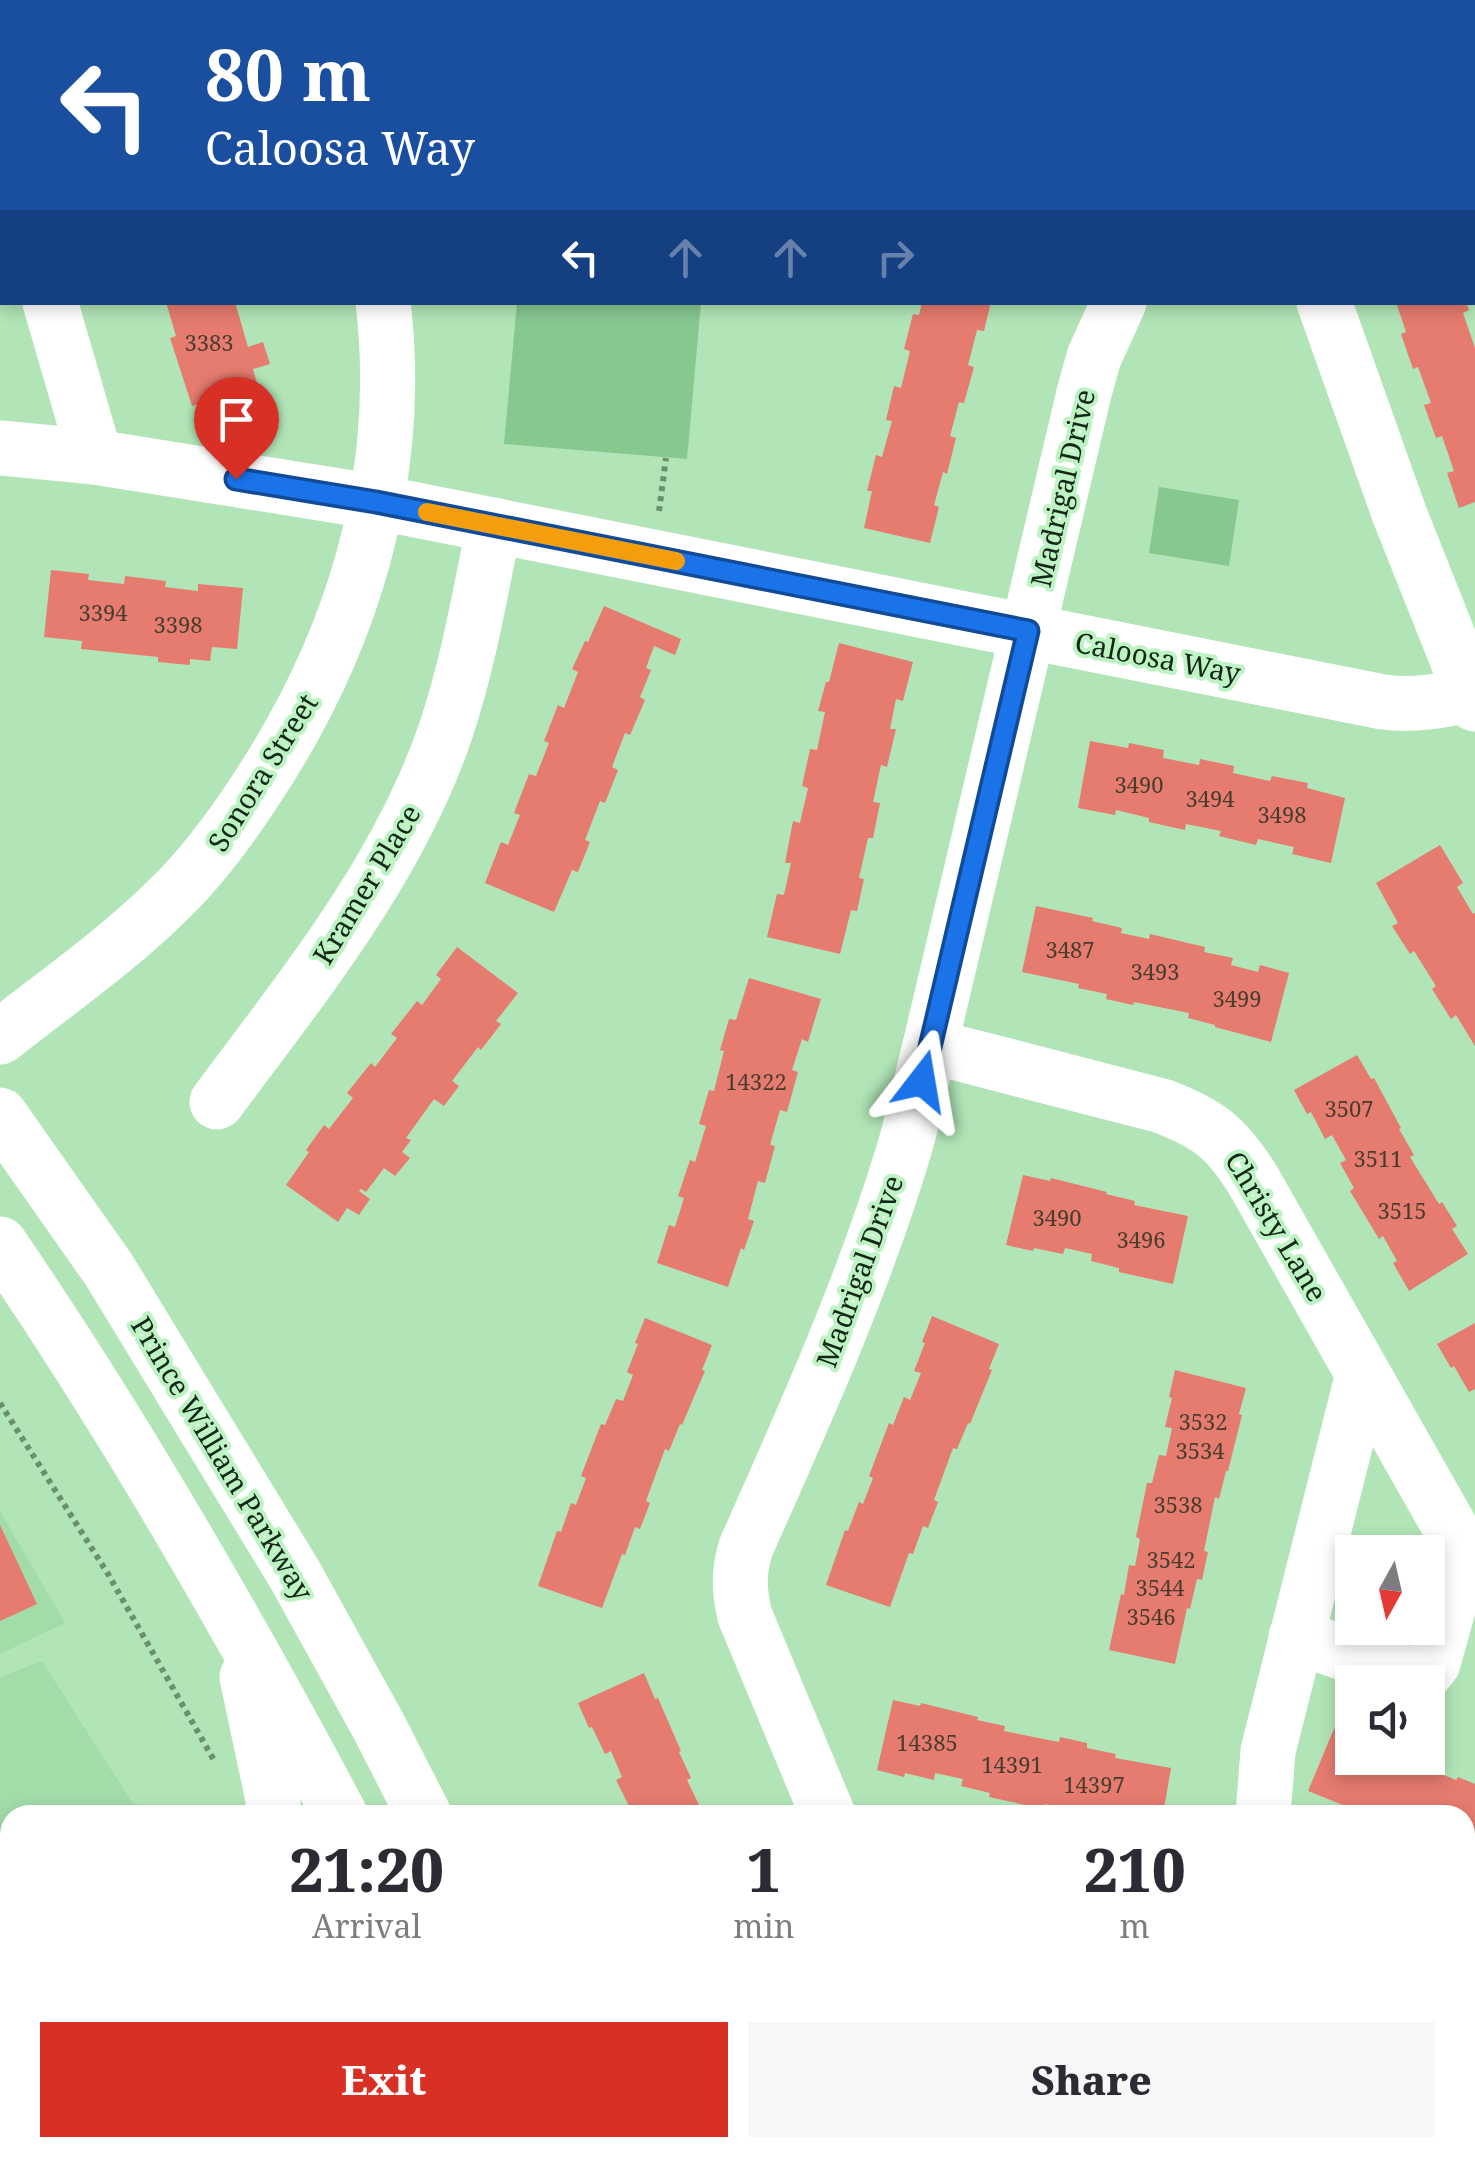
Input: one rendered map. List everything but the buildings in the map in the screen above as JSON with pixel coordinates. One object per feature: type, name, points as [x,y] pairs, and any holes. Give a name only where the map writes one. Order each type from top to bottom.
[{"type":"main road","points":[[51,305],[95,457]]},
{"type":"main road","name":"Sonora Street","points":[[0,1037],[170,898],[209,856],[284,748],[322,674],[358,582],[376,502],[387,418],[383,305]]},
{"type":"main road","name":"Madrigal Drive","points":[[824,1805],[745,1616],[739,1590],[740,1565],[854,1294],[904,1150],[1084,392],[1094,357],[1118,305]]},
{"type":"main road","points":[[1325,305],[1473,700]]},
{"type":"main road","name":"Caloosa Way","points":[[0,448],[95,457],[376,502],[1383,702],[1407,705],[1473,700]]},
{"type":"main road","name":"Kramer Place","points":[[216,1102],[352,916],[388,858],[420,794],[459,688],[494,525]]},
{"type":"main road","name":"Christy Lane","points":[[930,1046],[1162,1106],[1209,1128],[1226,1141],[1253,1180],[1451,1529],[1460,1558],[1433,1663],[1424,1674],[1410,1675],[1296,1637]]},
{"type":"main road","name":"Prince William Parkway","points":[[0,1116],[108,1270],[296,1575],[419,1805]]},
{"type":"main road","points":[[0,1244],[97,1390],[235,1620],[335,1805]]},
{"type":"main road","points":[[1264,1805],[1268,1751],[1363,1374]]},
{"type":"main road","points":[[235,1620],[273,1805]]},
{"type":"path","points":[[0,1403],[108,1574],[222,1774]]},
{"type":"shaded area","points":[[517,305],[701,305],[687,459],[504,444]]},
{"type":"shaded area","points":[[1159,487],[1239,500],[1229,566],[1149,553]]},
{"type":"shaded area","points":[[0,1511],[65,1623],[0,1654]]},
{"type":"shaded area","points":[[42,1661],[134,1805],[0,1805],[0,1677]]},
{"type":"slow traffic","points":[[427,512],[676,561]]},
{"type":"route","points":[[236,479],[376,502],[1028,631],[922,1081]]}]
